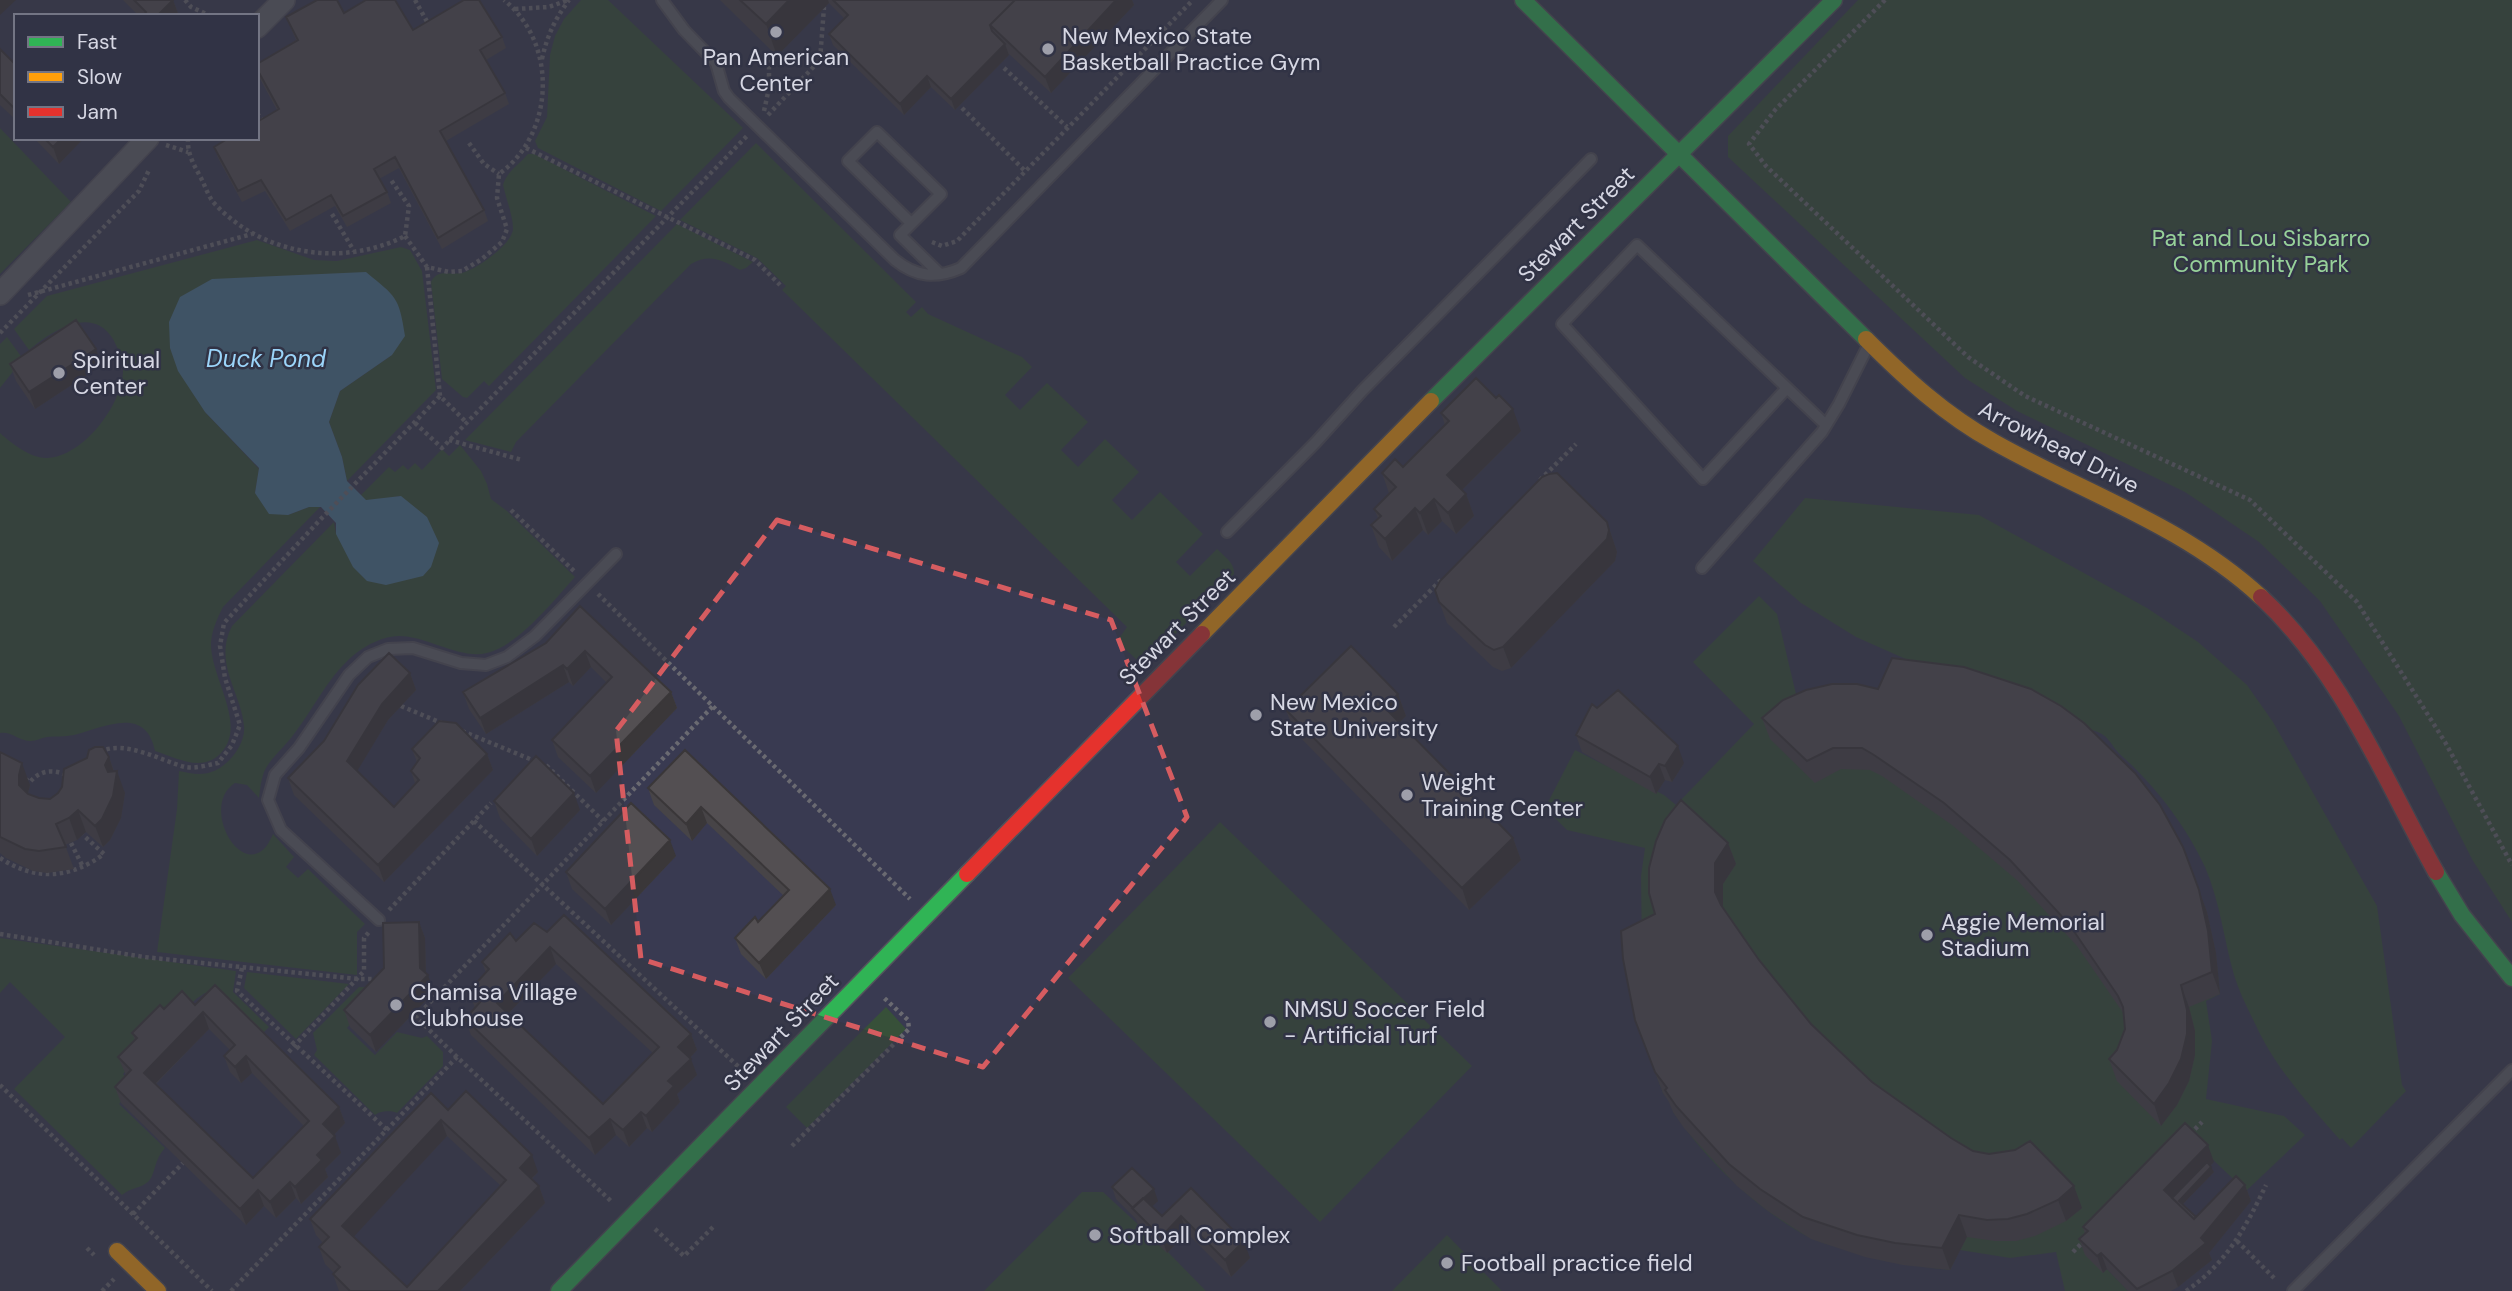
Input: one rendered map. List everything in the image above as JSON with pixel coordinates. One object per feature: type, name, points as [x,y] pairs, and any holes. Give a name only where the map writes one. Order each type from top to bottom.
[{"type":"street","points":[[259,25],[284,0]]},
{"type":"street","name":"Arrowhead Drive","points":[[1523,0],[1869,343],[1934,403],[1999,445],[2179,536],[2230,570],[2285,620],[2327,673],[2346,703],[2450,894],[2482,942],[2512,978]]},
{"type":"street","name":"Stewart Street","points":[[559,1291],[1678,153],[1834,0]]},
{"type":"street","points":[[0,294],[146,140]]},
{"type":"street","points":[[117,1251],[158,1291]]},
{"type":"lane","points":[[662,0],[684,30],[716,63],[724,91],[729,98],[904,268],[929,276],[961,268],[1222,0]]},
{"type":"lane","points":[[911,223],[848,161],[877,132],[941,194],[900,235],[940,274]]},
{"type":"lane","points":[[1227,532],[1591,159]]},
{"type":"lane","points":[[1787,388],[1703,479],[1562,324],[1637,245],[1826,425]]},
{"type":"lane","points":[[1702,568],[1826,425],[1869,343]]},
{"type":"lane","points":[[379,920],[281,830],[268,800],[275,775],[299,748],[349,675],[368,657],[388,649],[413,648],[461,663],[486,665],[507,657],[536,636],[616,554]]},
{"type":"lane","points":[[2293,1291],[2512,1070]]},
{"type":"path","points":[[185,0],[191,7],[207,14]]},
{"type":"path","points":[[415,0],[433,31]]},
{"type":"path","points":[[504,0],[515,9],[534,37],[542,61]]},
{"type":"path","points":[[515,9],[549,7],[569,0]]},
{"type":"path","points":[[499,174],[512,165],[526,148],[537,126],[542,97],[542,61],[547,38],[569,0]]},
{"type":"path","points":[[929,239],[942,246],[957,241],[1193,0]]},
{"type":"path","points":[[1885,0],[1775,110],[1749,144],[1766,166],[1968,357],[2025,396],[2250,500],[2357,602],[2445,742],[2512,864]]},
{"type":"path","points":[[415,423],[442,447],[669,217],[820,60],[824,7]]},
{"type":"path","points":[[769,60],[769,88]]},
{"type":"path","points":[[1004,68],[1067,127]]},
{"type":"path","points":[[962,108],[1025,171]]},
{"type":"path","points":[[259,116],[267,127]]},
{"type":"path","points":[[188,140],[188,152],[212,200],[253,234],[311,253],[335,255],[389,244],[405,236]]},
{"type":"path","points":[[469,143],[484,164],[499,174]]},
{"type":"path","points":[[164,153],[172,147]]},
{"type":"path","points":[[526,148],[755,260],[780,285]]},
{"type":"path","points":[[0,334],[139,191],[150,167]]},
{"type":"path","points":[[427,267],[449,272],[462,271],[502,242],[507,229],[497,198],[499,174]]},
{"type":"path","points":[[391,180],[409,206],[405,236],[427,267],[440,397],[467,422]]},
{"type":"path","points":[[332,214],[354,251]]},
{"type":"path","points":[[27,295],[253,234]]},
{"type":"path","points":[[95,754],[105,749],[134,750],[188,768],[218,763],[232,745],[240,726],[225,678],[220,646],[224,623],[440,397]]},
{"type":"path","points":[[449,440],[522,460]]},
{"type":"path","points":[[1539,481],[1576,444]]},
{"type":"path","points":[[511,510],[910,899]]},
{"type":"path","points":[[1394,627],[1448,572]]},
{"type":"path","points":[[401,706],[547,766],[603,821]]},
{"type":"path","points":[[612,1202],[416,1017],[713,706]]},
{"type":"path","points":[[20,777],[30,782],[36,775],[57,771],[69,777]]},
{"type":"path","points":[[281,1060],[364,971],[364,938],[491,803]]},
{"type":"path","points":[[474,821],[742,1070]]},
{"type":"path","points":[[0,858],[13,866],[43,875],[58,874],[83,867],[104,854],[83,835]]},
{"type":"path","points":[[71,843],[83,867]]},
{"type":"path","points":[[0,934],[144,957],[358,979],[390,979]]},
{"type":"path","points":[[242,968],[237,990],[387,1130]]},
{"type":"path","points":[[792,1146],[909,1029],[908,1020],[881,995],[887,989]]},
{"type":"path","points":[[231,1291],[457,1057]]},
{"type":"path","points":[[0,1085],[212,1291]]},
{"type":"path","points":[[2184,1141],[2202,1122]]},
{"type":"path","points":[[133,1214],[183,1163]]},
{"type":"path","points":[[2186,1291],[2213,1270],[2237,1241],[2266,1185]]},
{"type":"path","points":[[636,1211],[684,1256],[714,1226]]},
{"type":"path","points":[[2073,1252],[2091,1233]]},
{"type":"path","points":[[2237,1241],[2274,1278]]},
{"type":"path","points":[[103,1291],[116,1278]]},
{"type":"highlighted area","points":[[777,520],[1111,620],[1187,817],[983,1067],[641,959],[616,731]]},
{"type":"shaded area","name":"New Mexico State University","points":[[0,0],[2512,0],[2512,1291],[0,1291]]},
{"type":"green space","points":[[581,0],[608,0],[743,128],[661,211],[538,148],[535,141],[547,117],[550,55],[555,36],[564,19]]},
{"type":"green space","name":"Pat and Lou Sisbarro Community Park","points":[[1858,0],[2512,0],[2512,922],[2473,861],[2399,716],[2320,601],[2259,542],[2185,492],[2017,411],[1965,378],[1728,157],[1728,136]]},
{"type":"green space","points":[[0,128],[71,202],[0,274]]},
{"type":"green space","points":[[756,143],[916,302],[906,312],[911,317],[922,307],[928,314],[1022,357],[1032,367],[1005,395],[1020,410],[1047,383],[1088,422],[1061,450],[1078,467],[1105,439],[1139,472],[1112,500],[1132,520],[1160,492],[1203,534],[1176,562],[1190,576],[1217,549],[1231,563],[1234,574],[1149,661],[1139,662],[1117,641],[1127,627],[782,290],[786,286],[757,258],[680,220]]},
{"type":"green space","points":[[528,154],[534,154],[656,216],[489,386],[484,381],[467,398],[463,397],[442,379],[431,282],[437,275],[471,269],[494,254],[507,241],[513,224],[503,185],[510,172]]},
{"type":"green space","points":[[677,224],[753,262],[740,270],[710,258],[691,264],[516,442],[511,452],[465,440]]},
{"type":"green space","points":[[257,240],[314,260],[337,261],[401,247],[410,250],[422,271],[436,390],[347,481],[342,457],[329,422],[340,391],[392,355],[205,412],[259,469],[255,493],[288,515],[309,507],[320,507],[223,607],[217,620],[211,643],[212,656],[226,700],[231,729],[228,742],[214,759],[189,762],[155,751],[150,737],[133,723],[110,725],[74,735],[33,741],[0,733],[0,433],[22,450],[41,458],[61,455],[74,449],[87,439],[108,413],[121,384],[123,370],[113,339],[94,323],[83,322],[59,329],[29,350],[14,329],[47,296]]},
{"type":"green space","points":[[7,337],[23,359],[0,388],[0,344]]},
{"type":"green space","points":[[460,445],[481,471],[491,499],[575,577],[523,632],[487,653],[455,651],[399,636],[381,639],[359,651],[337,672],[294,734],[270,762],[263,775],[259,798],[247,785],[235,783],[224,795],[221,810],[230,840],[240,850],[251,854],[263,850],[273,834],[294,857],[286,867],[298,878],[308,869],[365,924],[357,932],[357,975],[157,952],[177,809],[179,771],[203,774],[224,765],[235,754],[244,733],[242,713],[225,652],[232,626],[334,522],[336,534],[401,496],[366,501],[361,495],[389,467],[395,472],[403,465],[408,470],[415,463],[422,470],[442,449],[449,456]]},
{"type":"green space","points":[[1805,498],[1979,515],[2147,608],[2198,642],[2247,685],[2273,722],[2377,906],[2402,1085],[2406,1091],[2351,1148],[2342,1138],[2340,1140],[2297,1089],[2260,1034],[2234,975],[2210,880],[2189,837],[2158,794],[2105,736],[1917,664],[1856,637],[1801,603],[1753,561]]},
{"type":"green space","name":"Aggie Memorial Stadium","points":[[1759,596],[1777,614],[1796,694],[1826,689],[2168,827],[2197,888],[2214,948],[2220,994],[2206,1001],[2212,1041],[2206,1099],[2284,1116],[2305,1135],[2246,1191],[2192,1140],[2103,1272],[2107,1269],[2128,1291],[2065,1291],[2056,1252],[2010,1258],[1960,1250],[1950,1270],[1881,1259],[1813,1239],[1770,1213],[1734,1182],[1701,1149],[1673,1112],[1675,1109],[1663,1093],[1643,1041],[1641,876],[1645,848],[1567,830],[1545,808],[1575,750],[1664,795],[1676,805],[1754,724],[1693,662]]},
{"type":"green space","name":"NMSU Soccer Field - Artificial Turf","points":[[1220,822],[1472,1066],[1320,1222],[1068,978]]},
{"type":"green space","points":[[0,938],[236,971],[233,992],[269,1027],[259,1037],[211,993],[205,993],[123,1074],[135,1087],[119,1104],[165,1148],[146,1183],[122,1195],[14,1089],[65,1037],[10,982],[0,993]]},
{"type":"green space","points":[[247,972],[349,984],[296,1039],[244,988]]},
{"type":"green space","points":[[359,987],[381,987],[347,1028],[375,1055],[397,1032],[422,1038],[427,1036],[443,1052],[443,1066],[397,1113],[386,1111],[375,1115],[314,1055],[317,1050],[313,1033]]},
{"type":"green space","points":[[886,1007],[906,1029],[807,1128],[786,1107]]},
{"type":"green space","name":"Softball Complex","points":[[1082,1192],[1103,1192],[1206,1291],[984,1291]]},
{"type":"green space","name":"Football practice field","points":[[1447,1235],[1502,1291],[1392,1291]]},
{"type":"water","name":"Duck Pond","points":[[366,272],[394,298],[401,313],[405,336],[392,355],[340,391],[329,422],[342,457],[347,481],[366,500],[401,496],[427,517],[439,543],[431,567],[423,576],[386,585],[367,581],[353,567],[336,534],[336,523],[321,507],[309,507],[288,515],[269,514],[255,493],[259,468],[205,412],[178,371],[170,348],[169,322],[180,297],[212,279]]},
{"type":"building","points":[[134,0],[173,0],[159,14],[144,14],[146,12]]},
{"type":"building","points":[[317,0],[337,0],[344,13],[366,0],[395,0],[413,30],[464,0],[479,0],[502,37],[480,50],[505,93],[440,131],[484,210],[438,238],[395,157],[374,169],[387,192],[343,216],[331,195],[286,220],[261,180],[238,191],[214,147],[226,140],[259,140],[259,121],[279,109],[259,73],[259,63],[298,40],[286,17]]},
{"type":"building","points":[[740,0],[789,0],[766,24]]},
{"type":"building","points":[[833,0],[1015,0],[990,25],[992,31],[1005,44],[951,99],[927,76],[900,104],[829,34],[848,15]]},
{"type":"building","name":"New Mexico State Basketball Practice Gym","points":[[1015,0],[1116,0],[1045,77],[990,25]]},
{"type":"building","points":[[0,49],[14,63],[14,108],[0,94]]},
{"type":"building","points":[[46,140],[60,140],[53,147]]},
{"type":"building","points":[[76,320],[96,349],[29,392],[10,364]]},
{"type":"building","points":[[1476,378],[1496,398],[1499,395],[1513,409],[1447,475],[1466,494],[1448,513],[1434,499],[1420,513],[1415,508],[1385,539],[1371,525],[1381,516],[1374,509],[1396,487],[1382,473],[1395,459],[1403,467],[1449,421],[1441,413]]},
{"type":"building","points":[[1557,473],[1607,522],[1607,539],[1503,647],[1494,650],[1485,645],[1439,602],[1435,590],[1440,581],[1542,477]]},
{"type":"building","points":[[580,606],[671,692],[590,776],[552,740],[612,677],[585,651],[567,669],[563,665],[480,718],[463,692],[546,643]]},
{"type":"building","name":"Weight Training Center","points":[[1351,646],[1398,694],[1385,708],[1513,838],[1462,888],[1286,710]]},
{"type":"building","points":[[389,653],[410,673],[382,704],[347,761],[394,807],[419,780],[411,771],[420,758],[412,749],[439,721],[456,723],[487,754],[378,865],[288,778],[324,741],[358,685]]},
{"type":"building","points":[[1892,658],[1964,667],[2031,689],[2084,723],[2135,773],[2160,805],[2183,847],[2199,890],[2208,931],[2212,972],[2181,985],[2187,1010],[2187,1034],[2181,1059],[2154,1104],[2109,1059],[2117,1050],[2125,1029],[2123,1007],[2118,996],[2069,924],[2010,860],[1944,803],[1862,748],[1833,748],[1807,761],[1762,718],[1783,700],[1806,690],[1832,684],[1857,684],[1878,689]]},
{"type":"building","points":[[1618,690],[1678,746],[1665,766],[1659,764],[1650,777],[1576,735],[1592,704],[1597,708]]},
{"type":"building","points":[[103,747],[109,757],[105,765],[108,772],[117,771],[113,796],[102,819],[95,826],[78,810],[56,824],[66,847],[39,851],[25,849],[0,837],[0,752],[22,763],[19,785],[28,794],[50,799],[62,787],[64,769],[87,758],[89,750]]},
{"type":"building","points":[[685,750],[830,889],[759,963],[735,938],[755,917],[758,922],[789,890],[701,807],[686,824],[648,788]]},
{"type":"building","points":[[536,756],[574,793],[531,839],[494,801]]},
{"type":"building","points":[[1681,800],[1728,843],[1715,863],[1715,892],[1759,960],[1811,1024],[1872,1082],[1951,1138],[1973,1151],[1989,1154],[2015,1150],[2030,1141],[2074,1186],[2058,1200],[2008,1219],[1987,1220],[1959,1215],[1942,1248],[1895,1243],[1857,1235],[1803,1217],[1760,1189],[1729,1164],[1676,1106],[1655,1072],[1635,1020],[1623,959],[1621,931],[1655,914],[1649,893],[1649,868],[1665,820]]},
{"type":"building","points":[[631,803],[670,840],[605,909],[566,872]]},
{"type":"building","points":[[564,915],[691,1034],[678,1047],[691,1059],[668,1081],[674,1086],[646,1116],[641,1112],[623,1130],[610,1119],[589,1138],[465,1019],[481,1001],[469,991],[489,969],[482,962],[510,933],[516,941],[534,923],[547,932]],"holes":[[[550,947],[659,1047],[603,1104],[497,1003]]]},
{"type":"building","name":"Chamisa Village Clubhouse","points":[[419,922],[420,968],[428,975],[370,1035],[344,1010],[384,968],[383,923]]},
{"type":"building","points":[[215,985],[339,1107],[323,1124],[335,1136],[317,1155],[322,1160],[295,1187],[290,1182],[270,1202],[258,1190],[240,1209],[115,1087],[131,1070],[118,1057],[137,1038],[132,1033],[160,1005],[164,1009],[182,991],[195,1005]],"holes":[[[203,1012],[235,1045],[224,1056],[235,1067],[246,1056],[309,1121],[253,1178],[144,1073]]]},
{"type":"building","points":[[466,1091],[532,1155],[520,1168],[539,1186],[438,1291],[350,1291],[333,1274],[340,1267],[319,1247],[329,1237],[310,1219],[431,1093],[448,1110]],"holes":[[[441,1120],[506,1180],[407,1287],[342,1226]]]},
{"type":"building","points":[[2185,1123],[2208,1145],[2164,1190],[2194,1219],[2236,1176],[2245,1185],[2201,1238],[2206,1243],[2172,1271],[2137,1289],[2101,1253],[2097,1256],[2079,1239],[2088,1231],[2083,1227]]},
{"type":"building","points":[[2207,1162],[2211,1167],[2179,1201],[2196,1217],[2194,1219],[2172,1198]]},
{"type":"building","points":[[1132,1168],[1154,1189],[1133,1208],[1112,1187]]},
{"type":"building","points":[[1191,1188],[1244,1241],[1225,1260],[1181,1216],[1161,1237],[1132,1208],[1143,1198],[1162,1216]]},
{"type":"traffic: fast","points":[[1523,0],[1866,339]]},
{"type":"traffic: fast","points":[[1431,401],[1834,0]]},
{"type":"traffic: fast","points":[[2436,872],[2462,915],[2512,978]]},
{"type":"traffic: fast","points":[[559,1291],[967,874]]},
{"type":"traffic: slow","points":[[1866,339],[1926,395],[1959,420],[2028,460],[2166,530],[2231,572],[2261,597]]},
{"type":"traffic: slow","points":[[1202,634],[1431,401]]},
{"type":"traffic: slow","points":[[117,1251],[158,1291]]},
{"type":"traffic: jam","points":[[2261,597],[2290,626],[2338,692],[2436,872]]},
{"type":"traffic: jam","points":[[967,874],[1202,634]]},
{"type":"place","name":"Pan American Center","points":[[776,32]]},
{"type":"place","name":"New Mexico State Basketball Practice Gym","points":[[1048,49]]},
{"type":"place","name":"Spiritual Center","points":[[59,373]]},
{"type":"place","name":"New Mexico State University","points":[[1256,715]]},
{"type":"place","name":"Weight Training Center","points":[[1407,795]]},
{"type":"place","name":"Aggie Memorial Stadium","points":[[1927,935]]},
{"type":"place","name":"Chamisa Village Clubhouse","points":[[396,1005]]},
{"type":"place","name":"NMSU Soccer Field - Artificial Turf","points":[[1270,1022]]},
{"type":"place","name":"Softball Complex","points":[[1095,1235]]},
{"type":"place","name":"Football practice field","points":[[1447,1263]]}]
